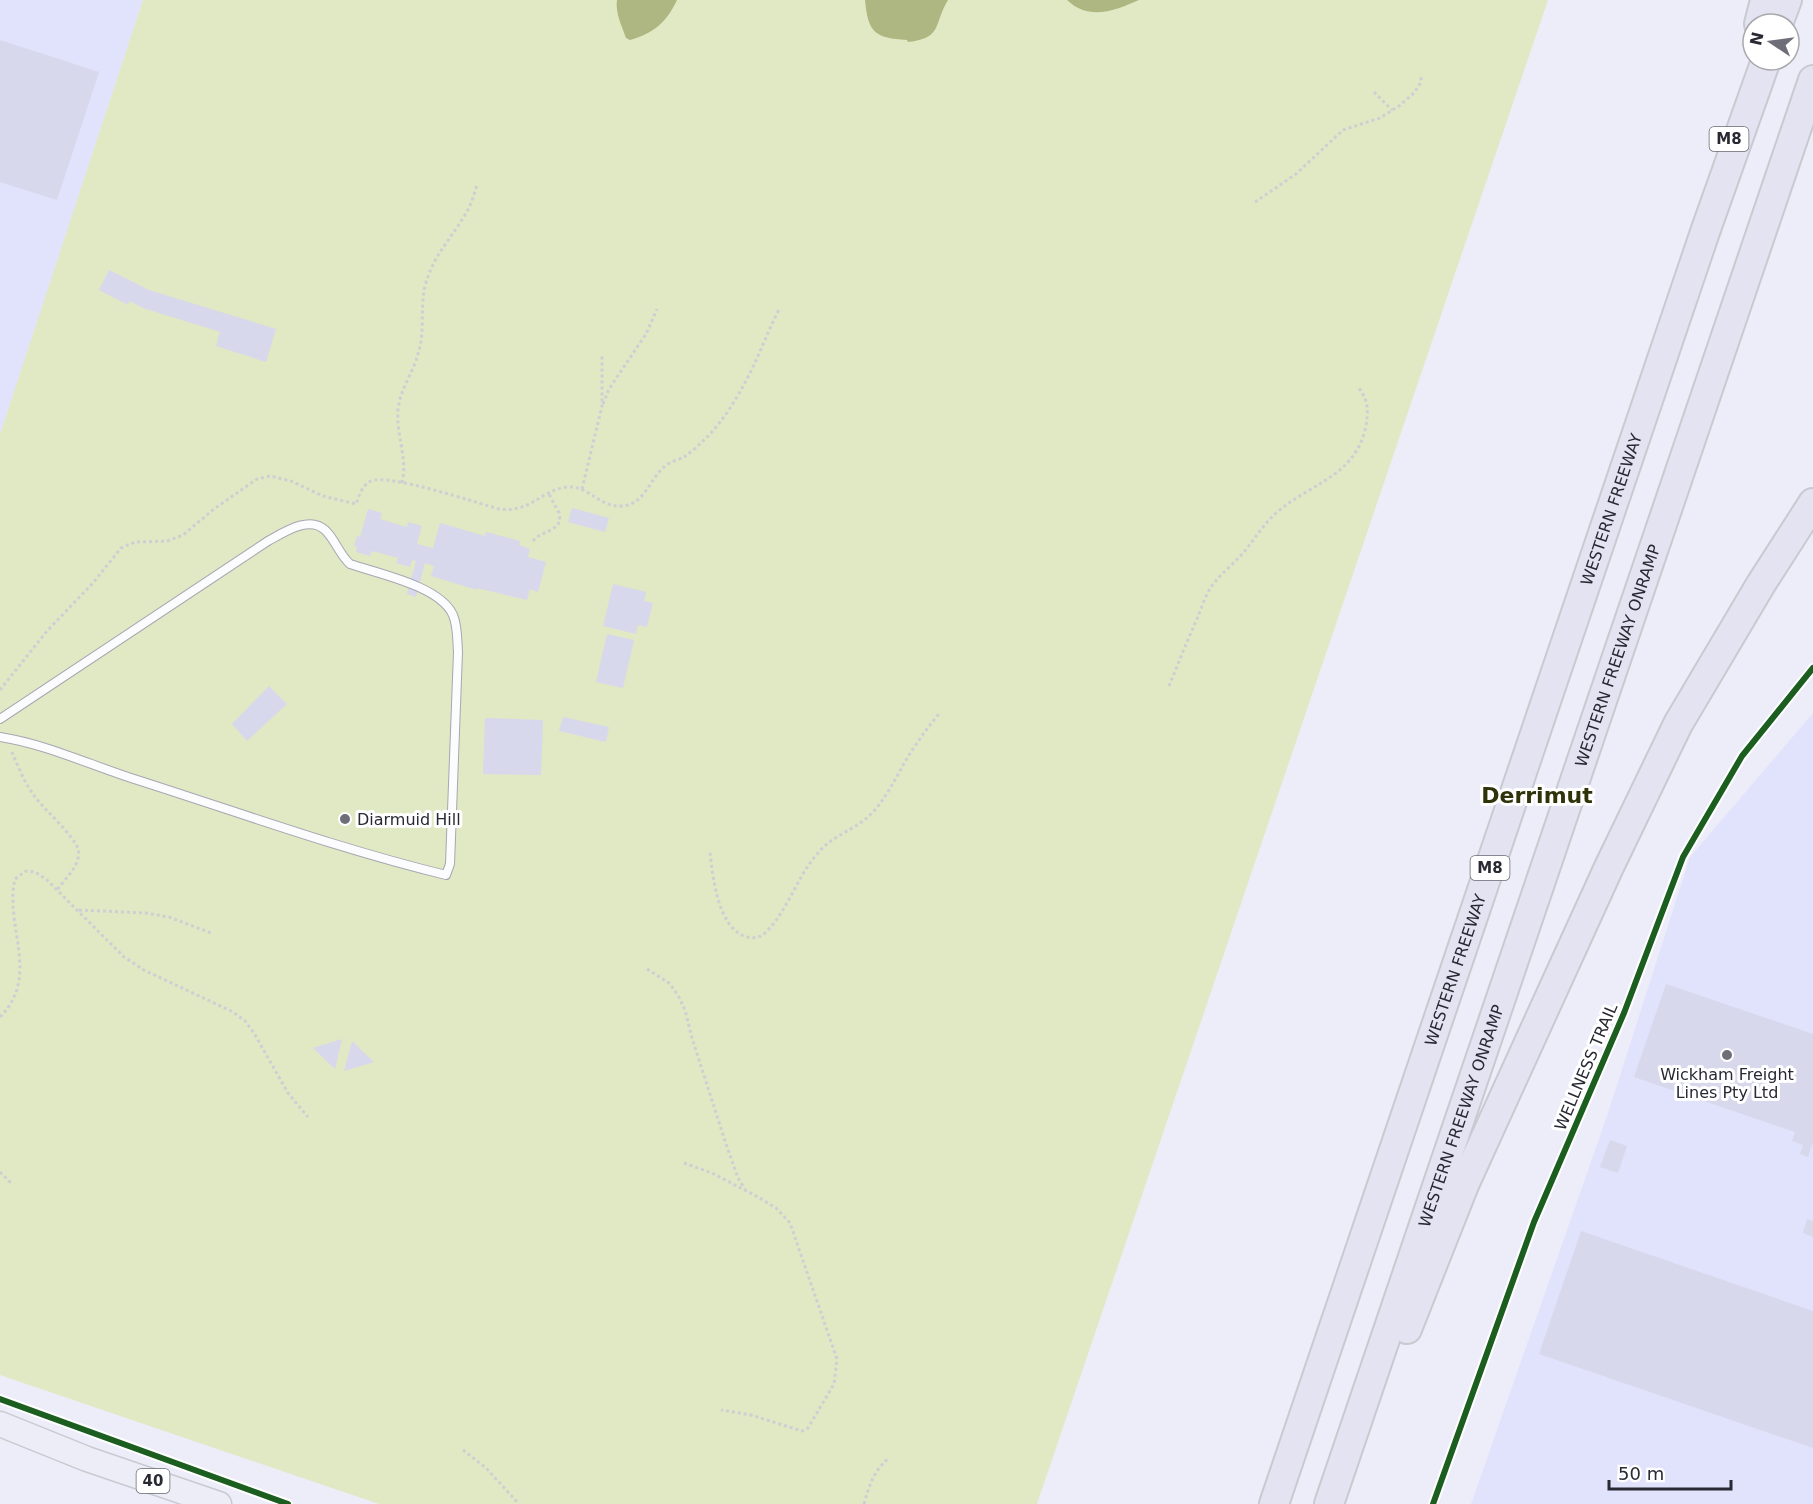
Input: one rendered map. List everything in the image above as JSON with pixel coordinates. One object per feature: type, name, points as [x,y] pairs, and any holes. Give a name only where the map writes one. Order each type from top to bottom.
[{"type":"highway","name":"M8","points":[[1705,232],[1746,72]]},
{"type":"highway","name":"M8","points":[[1705,232],[1762,72]]},
{"type":"highway","name":"WESTERN FREEWAY ONRAMP","points":[[1329,1504],[1813,80]]},
{"type":"highway","name":"WESTERN FREEWAY","points":[[1274,1504],[1705,232]]},
{"type":"highway","points":[[1340,1504],[1464,1185],[1609,867],[1678,724],[1761,584],[1813,503]]},
{"type":"main road","name":"40","points":[[0,1424],[87,1459],[219,1504]]},
{"type":"main road","name":"40","points":[[0,1436],[87,1459]]},
{"type":"lane","points":[[0,719],[268,541],[297,526],[314,525],[324,529],[350,564],[428,591],[441,599],[453,614],[457,629],[452,854],[446,875],[392,862],[48,749],[19,740],[2,738]]},
{"type":"path","points":[[1255,202],[1296,174],[1344,130],[1380,118],[1392,111],[1414,93],[1420,82],[1421,74]]},
{"type":"path","points":[[1374,92],[1392,111]]},
{"type":"path","points":[[402,483],[405,472],[398,434],[398,409],[402,391],[418,355],[421,309],[426,285],[433,264],[445,242],[464,218],[477,184]]},
{"type":"path","points":[[0,690],[47,631],[93,583],[122,548],[135,542],[168,541],[183,535],[256,479],[270,476],[291,481],[323,496],[356,504],[364,486],[369,481],[387,480],[499,509],[522,508],[564,488],[582,489],[611,505],[631,504],[641,497],[665,465],[685,456],[703,442],[720,422],[757,359],[771,323],[780,308]]},
{"type":"path","points":[[582,489],[602,406],[609,389],[646,334],[657,309]]},
{"type":"path","points":[[602,354],[602,406]]},
{"type":"path","points":[[1169,686],[1213,584],[1277,513],[1304,492],[1349,464],[1358,451],[1368,418],[1368,406],[1358,387]]},
{"type":"path","points":[[532,541],[553,530],[560,520],[559,513],[549,494]]},
{"type":"path","points":[[710,853],[713,880],[726,920],[742,935],[757,938],[765,933],[781,914],[822,847],[858,826],[883,801],[909,755],[939,714]]},
{"type":"path","points":[[2,738],[34,796],[72,838],[78,848],[75,867],[57,890]]},
{"type":"path","points":[[0,1017],[16,991],[20,978],[21,958],[13,907],[15,879],[27,871],[35,872],[78,910],[124,957],[144,970],[233,1012],[245,1021],[288,1093],[308,1117]]},
{"type":"path","points":[[78,910],[146,913],[169,917],[212,933]]},
{"type":"path","points":[[648,969],[669,983],[685,1010],[726,1144],[738,1178],[746,1190]]},
{"type":"path","points":[[684,1163],[712,1173],[746,1190],[776,1208],[790,1223],[837,1359],[834,1384],[808,1428],[802,1431],[751,1415],[721,1410]]},
{"type":"path","points":[[0,1172],[11,1183]]},
{"type":"path","points":[[463,1450],[486,1467],[519,1504]]},
{"type":"path","points":[[864,1504],[868,1486],[875,1473],[889,1458]]},
{"type":"shaded area","points":[[0,0],[143,0],[0,434]]},
{"type":"shaded area","points":[[143,0],[1548,0],[1037,1504],[379,1504],[0,1375],[0,434]]},
{"type":"shaded area","points":[[617,0],[677,0],[664,21],[646,34],[630,40],[626,38],[619,19]]},
{"type":"shaded area","points":[[865,0],[948,0],[932,34],[908,42],[887,38],[875,32],[868,20]]},
{"type":"shaded area","points":[[1067,0],[1139,0],[1120,8],[1093,12],[1075,6]]},
{"type":"shaded area","points":[[1813,713],[1813,1504],[1471,1504],[1607,1116],[1690,857]]},
{"type":"building","points":[[0,40],[99,72],[57,200],[0,182]]},
{"type":"building","points":[[109,270],[149,290],[276,329],[266,362],[216,346],[220,332],[143,308],[130,301],[128,305],[99,290]]},
{"type":"building","points":[[572,508],[609,518],[605,532],[568,522]]},
{"type":"building","points":[[368,509],[382,513],[380,519],[407,527],[408,522],[422,526],[417,544],[433,548],[440,523],[485,536],[486,532],[520,541],[519,545],[530,549],[528,557],[546,562],[538,592],[530,589],[527,600],[477,588],[477,590],[431,576],[434,566],[425,563],[416,597],[407,594],[416,561],[412,560],[410,567],[396,563],[398,558],[372,551],[370,556],[356,552],[357,547],[354,546],[357,536],[360,537]]},
{"type":"building","points":[[613,584],[646,592],[644,601],[653,603],[647,627],[638,625],[636,634],[603,626]]},
{"type":"building","points":[[607,634],[634,640],[623,688],[596,682]]},
{"type":"building","points":[[269,686],[287,704],[247,741],[232,724]]},
{"type":"building","points":[[563,717],[609,727],[606,742],[559,731]]},
{"type":"building","points":[[485,718],[543,720],[541,775],[483,774]]},
{"type":"building","name":"Wickham Freight Lines Pty Ltd","points":[[1666,984],[1813,1034],[1813,1142],[1808,1157],[1800,1154],[1803,1145],[1792,1141],[1795,1132],[1634,1077]]},
{"type":"building","points":[[342,1039],[335,1069],[313,1048]]},
{"type":"building","points":[[352,1041],[374,1062],[344,1071]]},
{"type":"building","points":[[1610,1140],[1627,1146],[1618,1173],[1600,1167]]},
{"type":"building","points":[[1807,1219],[1813,1221],[1813,1237],[1803,1233]]},
{"type":"building","points":[[1581,1231],[1813,1311],[1813,1448],[1539,1354]]},
{"type":"cycle path","name":"WELLNESS TRAIL","points":[[1433,1504],[1534,1222],[1624,1013],[1683,857],[1742,756],[1813,668]]},
{"type":"cycle path","points":[[0,1399],[288,1504]]},
{"type":"place","name":"Diarmuid Hill","points":[[345,819]]},
{"type":"place","name":"Wickham Freight Lines Pty Ltd","points":[[1727,1055]]},
{"type":"district","name":"Derrimut","points":[[1537,795]]}]
